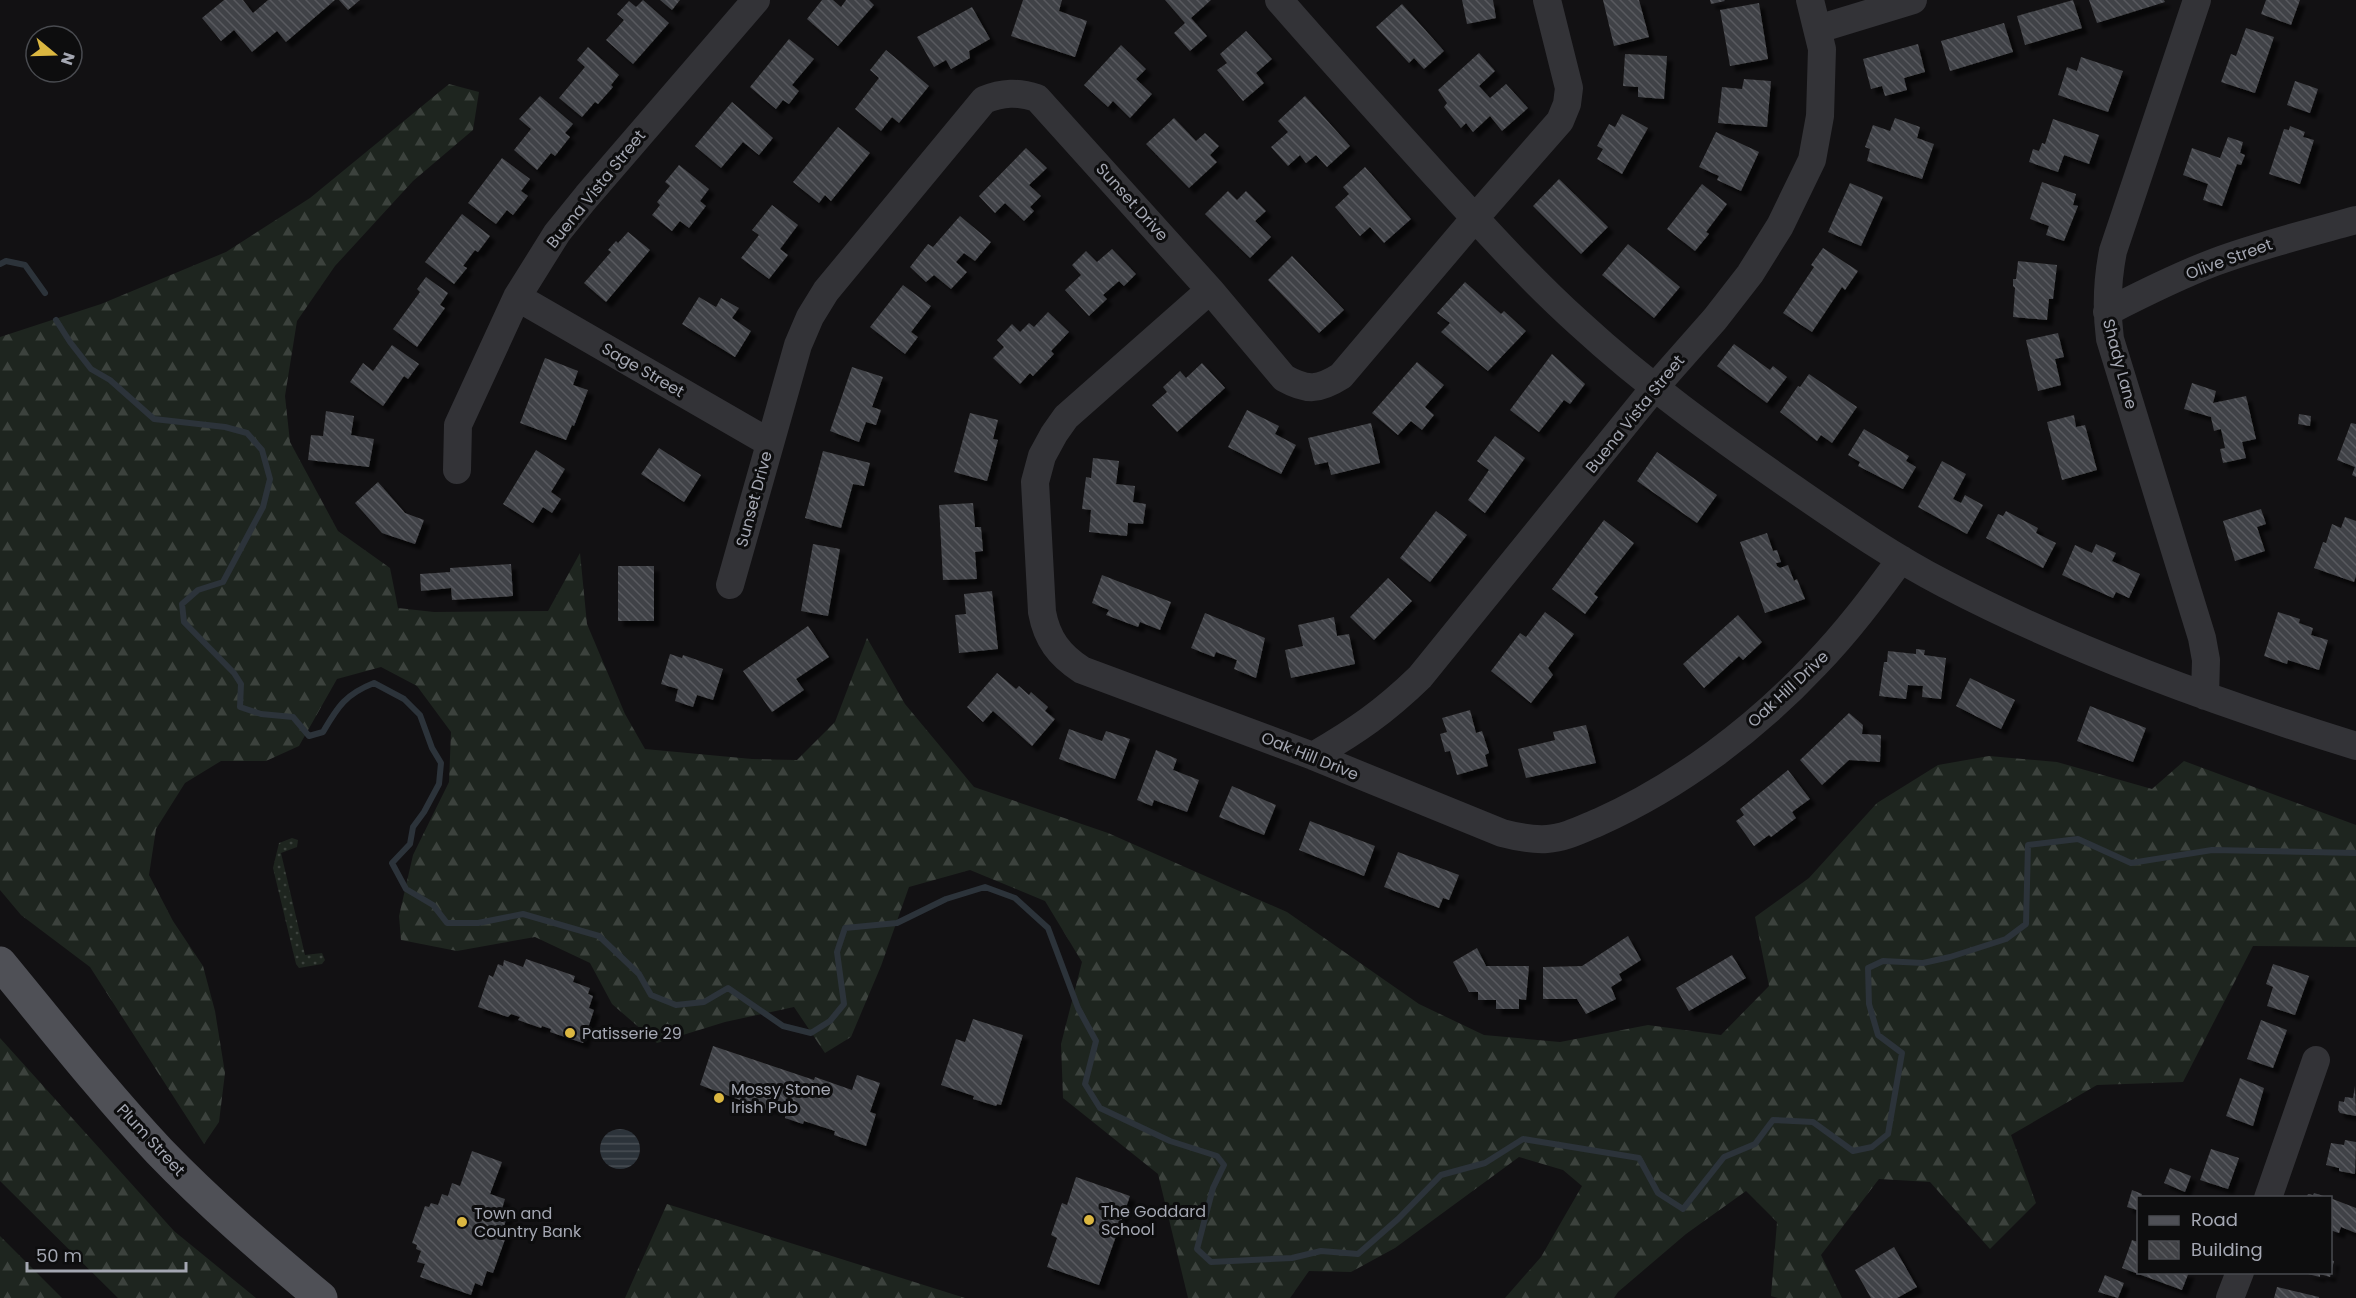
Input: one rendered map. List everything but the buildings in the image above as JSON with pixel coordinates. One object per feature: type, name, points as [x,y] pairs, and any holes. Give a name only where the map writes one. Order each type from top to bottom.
[{"type":"main road","name":"Plum Street","points":[[0,963],[109,1095],[160,1151],[256,1243],[321,1298]]},
{"type":"street","name":"Buena Vista Street","points":[[457,470],[458,425],[517,297],[557,233],[586,196],[756,0]]},
{"type":"street","points":[[1279,0],[1475,218],[1581,326],[1655,387],[1734,447],[1873,543],[1992,608],[2082,648],[2205,696],[2355,742]]},
{"type":"street","name":"Sunset Drive","points":[[730,585],[798,345],[810,317],[826,291],[984,100],[1000,93],[1021,93],[1037,98],[1210,290],[1284,378],[1298,385],[1313,388],[1326,385],[1341,376],[1560,121],[1567,104],[1569,88],[1547,0]]},
{"type":"street","name":"Buena Vista Street","points":[[1313,756],[1363,726],[1391,705],[1420,677],[1655,387],[1715,319],[1750,274],[1780,226],[1812,160],[1820,116],[1823,71],[1822,49],[1810,0]]},
{"type":"street","points":[[1818,29],[1913,0]]},
{"type":"street","name":"Shady Lane","points":[[2197,0],[2113,250],[2107,281],[2107,312],[2110,339],[2202,638],[2206,660],[2205,696]]},
{"type":"street","name":"Olive Street","points":[[2107,312],[2214,262],[2272,242],[2356,220]]},
{"type":"street","name":"Oak Hill Drive","points":[[1210,290],[1066,417],[1042,456],[1035,482],[1041,612],[1053,645],[1066,659],[1082,670],[1313,756],[1502,833],[1525,839],[1548,839],[1570,835],[1613,816],[1661,790],[1706,760],[1767,711],[1814,667],[1852,624],[1901,559]]},
{"type":"street","name":"Sage Street","points":[[517,297],[770,443]]},
{"type":"street","points":[[2268,1196],[2316,1060]]},
{"type":"street","points":[[2230,1298],[2239,1274]]},
{"type":"green space","points":[[449,84],[479,92],[473,130],[413,181],[335,266],[297,321],[285,396],[290,442],[338,531],[390,568],[398,608],[434,612],[548,611],[580,553],[587,624],[625,714],[645,749],[752,759],[797,760],[835,722],[867,638],[905,704],[974,787],[1108,833],[1287,912],[1419,1004],[1484,1035],[1560,1042],[1648,1025],[1721,1035],[1769,986],[1755,917],[1809,878],[1877,803],[1938,765],[1989,756],[2057,762],[2152,789],[2184,761],[2356,825],[2356,947],[2253,946],[2183,1082],[2097,1085],[2011,1135],[2036,1203],[1990,1249],[1930,1182],[1879,1179],[1821,1255],[1842,1298],[1778,1298],[1771,1296],[1777,1222],[1746,1191],[1686,1234],[1618,1292],[1614,1298],[1505,1298],[1541,1257],[1582,1186],[1563,1170],[1519,1157],[1395,1248],[1351,1272],[1309,1271],[1290,1298],[1188,1298],[1158,1174],[1063,1098],[1061,1044],[1082,962],[1045,901],[970,870],[909,887],[881,966],[851,1037],[825,1053],[794,1007],[725,1022],[657,1043],[612,1004],[590,963],[535,937],[457,951],[401,940],[399,916],[413,855],[449,782],[451,732],[417,686],[381,667],[337,679],[299,746],[266,761],[221,761],[185,783],[156,829],[149,875],[173,921],[203,966],[215,1011],[225,1073],[219,1122],[204,1144],[90,967],[21,915],[0,890],[0,337],[101,304],[226,252],[310,198]]},
{"type":"green space","points":[[292,838],[298,840],[297,847],[281,853],[305,955],[322,953],[325,960],[322,964],[299,968],[296,964],[273,868],[279,843]]},
{"type":"green space","points":[[0,1038],[174,1231],[256,1298],[118,1298],[0,1181]]},
{"type":"green space","points":[[667,1204],[965,1298],[625,1298]]},
{"type":"green space","points":[[0,1236],[62,1298],[0,1298]]},
{"type":"shaded area","points":[[620,1129],[634,1135],[640,1149],[634,1163],[620,1169],[606,1163],[600,1149],[606,1135]]},
{"type":"waterway","points":[[0,264],[6,261],[25,265],[45,293]]},
{"type":"waterway","points":[[56,320],[91,369],[110,380],[154,419],[225,427],[247,433],[262,450],[270,479],[263,507],[223,582],[198,590],[182,604],[184,622],[234,673],[241,684],[240,707],[261,714],[293,717],[309,736],[323,732],[333,715],[350,696],[374,683],[404,699],[420,715],[432,748],[441,763],[439,784],[413,827],[410,844],[392,863],[406,889],[433,905],[447,923],[478,923],[523,914],[599,936],[639,974],[651,995],[676,1005],[704,1002],[728,988],[783,1026],[811,1033],[830,1021],[844,1004],[837,952],[845,928],[897,923],[946,899],[985,887],[1015,898],[1048,928],[1078,1008],[1096,1041],[1085,1084],[1100,1108],[1170,1141],[1217,1156],[1224,1165],[1213,1188],[1197,1249],[1211,1262],[1292,1258],[1321,1251],[1358,1254],[1398,1219],[1441,1175],[1485,1163],[1523,1139],[1639,1158],[1658,1193],[1683,1209],[1724,1157],[1755,1144],[1773,1120],[1813,1122],[1853,1151],[1872,1147],[1888,1134],[1902,1053],[1878,1035],[1869,1004],[1868,968],[1883,961],[1923,963],[1950,957],[2006,939],[2026,924],[2028,845],[2078,839],[2131,863],[2212,850],[2356,853]]},
{"type":"place","name":"Patisserie 29","points":[[570,1033]]},
{"type":"place","name":"Mossy Stone Irish Pub","points":[[719,1098]]},
{"type":"place","name":"The Goddard School","points":[[1089,1220]]},
{"type":"place","name":"Town and Country Bank","points":[[462,1222]]}]
